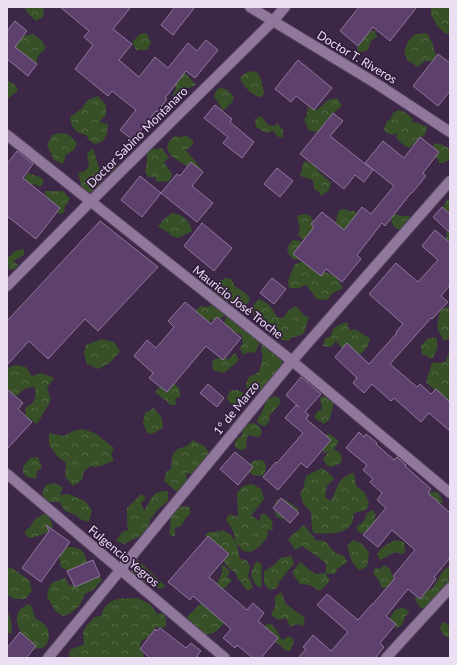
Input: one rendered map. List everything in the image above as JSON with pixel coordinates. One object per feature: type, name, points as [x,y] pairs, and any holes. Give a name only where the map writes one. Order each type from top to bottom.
[{"type":"street","name":"Doctor T. Riveros","points":[[250,7],[377,84],[450,132]]},
{"type":"street","name":"Doctor Sabino Montanaro","points":[[7,286],[273,21],[285,7]]},
{"type":"street","name":"Mauricio José Troche","points":[[7,135],[292,361],[450,492]]},
{"type":"street","name":"1° de Marzo","points":[[48,658],[292,361],[450,180]]},
{"type":"street","name":"Fulgencio Yegros","points":[[7,474],[225,658]]},
{"type":"street","points":[[386,658],[450,588]]},
{"type":"green space","points":[[25,7],[41,7],[44,9],[43,17],[36,21],[26,11]]},
{"type":"green space","points":[[431,7],[450,7],[450,34],[446,34],[437,26],[431,14]]},
{"type":"green space","points":[[369,31],[378,31],[375,32],[377,33],[375,34],[378,36],[371,41],[368,50],[358,53],[357,42]]},
{"type":"green space","points":[[147,33],[151,43],[147,50],[136,50],[132,42],[140,34]]},
{"type":"green space","points":[[427,33],[438,57],[433,61],[425,61],[418,67],[408,61],[404,51],[409,40],[416,34]]},
{"type":"green space","points":[[33,34],[41,40],[46,48],[38,56],[36,63],[17,52],[16,43],[23,36]]},
{"type":"green space","points":[[179,69],[196,85],[186,89],[179,98],[172,96],[176,89],[171,75]]},
{"type":"green space","points":[[250,71],[258,73],[262,82],[264,93],[261,97],[254,95],[248,90],[240,78]]},
{"type":"green space","points":[[9,81],[15,85],[18,91],[7,99],[7,82]]},
{"type":"green space","points":[[219,88],[226,89],[233,95],[233,101],[223,111],[214,97]]},
{"type":"green space","points":[[98,96],[106,105],[106,115],[99,122],[108,124],[107,134],[102,142],[94,144],[86,135],[79,133],[74,129],[71,124],[70,117],[81,109],[88,100]]},
{"type":"green space","points":[[337,98],[342,106],[325,121],[326,127],[318,132],[309,131],[304,120],[307,115],[308,107],[316,110],[328,100]]},
{"type":"green space","points":[[398,110],[405,112],[413,119],[411,123],[416,122],[427,127],[425,134],[409,148],[401,143],[396,137],[397,133],[393,135],[386,133],[384,129],[387,121],[390,120],[393,113]]},
{"type":"green space","points":[[261,116],[268,125],[274,126],[277,123],[283,130],[283,137],[278,137],[273,131],[266,133],[256,127],[255,119]]},
{"type":"green space","points":[[61,133],[68,134],[77,143],[74,150],[66,155],[63,164],[54,160],[47,145],[52,135]]},
{"type":"green space","points":[[175,136],[187,136],[193,141],[193,145],[186,150],[202,170],[194,173],[191,169],[171,156],[167,148],[169,141]]},
{"type":"green space","points":[[434,143],[443,145],[450,150],[450,159],[444,163],[439,163],[438,158],[433,157],[432,150]]},
{"type":"green space","points":[[93,148],[102,175],[99,181],[99,189],[89,193],[82,189],[78,173],[85,171],[89,166],[87,153]]},
{"type":"green space","points":[[162,148],[169,158],[164,162],[172,174],[170,181],[157,182],[155,177],[148,177],[145,172],[147,152],[153,149]]},
{"type":"green space","points":[[111,161],[121,165],[120,178],[109,173],[106,167]]},
{"type":"green space","points":[[304,161],[314,165],[331,183],[329,190],[321,196],[319,192],[314,189],[313,180],[300,176]]},
{"type":"green space","points":[[28,173],[42,178],[44,182],[40,187],[35,184],[30,186],[19,182],[25,178]]},
{"type":"green space","points":[[44,191],[63,191],[70,199],[64,208],[65,212],[60,214],[55,212]]},
{"type":"green space","points":[[450,199],[450,246],[446,238],[447,222],[443,207],[447,200]]},
{"type":"green space","points":[[345,209],[355,211],[360,218],[351,229],[341,228],[335,225],[339,210]]},
{"type":"green space","points":[[172,213],[180,215],[185,219],[192,231],[178,238],[170,235],[168,232],[158,227],[164,219]]},
{"type":"green space","points":[[307,214],[311,217],[318,230],[306,242],[298,235],[300,227],[297,216]]},
{"type":"green space","points":[[394,214],[409,216],[412,223],[406,229],[400,230],[394,227],[391,221]]},
{"type":"green space","points":[[293,240],[301,241],[309,257],[298,260],[290,256],[287,248]]},
{"type":"green space","points":[[24,249],[24,255],[13,261],[18,265],[14,270],[8,269],[7,257],[15,251]]},
{"type":"green space","points":[[305,260],[313,265],[318,274],[326,272],[336,277],[343,288],[333,293],[327,300],[316,299],[306,285],[299,288],[289,288],[288,281],[294,265]]},
{"type":"green space","points":[[226,278],[231,279],[235,286],[248,295],[250,300],[241,310],[234,307],[231,302],[219,299],[213,288],[215,283]]},
{"type":"green space","points":[[259,299],[270,306],[277,317],[283,318],[289,310],[296,306],[305,316],[309,317],[304,333],[299,336],[292,337],[288,341],[278,339],[266,322],[252,313],[252,307]]},
{"type":"green space","points":[[212,305],[215,307],[222,307],[228,312],[216,322],[211,318],[209,328],[192,320],[196,310],[201,306],[206,307]]},
{"type":"green space","points":[[450,306],[450,339],[444,341],[437,328],[440,310]]},
{"type":"green space","points":[[226,317],[233,317],[259,332],[260,342],[255,353],[249,352],[243,355],[240,348],[243,343],[241,334],[230,332],[223,326]]},
{"type":"green space","points":[[347,322],[349,330],[356,330],[370,339],[368,346],[361,354],[353,353],[341,347],[336,341],[331,347],[323,346],[325,338],[331,336],[333,329]]},
{"type":"green space","points":[[436,337],[437,348],[432,359],[422,355],[421,346],[427,339]]},
{"type":"green space","points":[[101,339],[114,342],[120,351],[110,362],[98,369],[87,364],[84,354],[86,345]]},
{"type":"green space","points":[[262,340],[282,356],[282,369],[266,389],[255,390],[252,394],[248,395],[246,385],[249,377],[259,372],[263,356],[261,351]]},
{"type":"green space","points":[[450,350],[450,408],[437,392],[426,382],[432,363],[445,362]]},
{"type":"green space","points":[[235,353],[239,360],[224,373],[215,371],[212,368],[213,360],[225,356],[228,360]]},
{"type":"green space","points":[[16,365],[26,367],[32,376],[41,373],[54,378],[47,388],[51,400],[37,424],[26,418],[25,408],[34,400],[35,387],[26,388],[16,396],[7,395],[7,368]]},
{"type":"green space","points":[[171,381],[179,388],[181,396],[175,399],[176,405],[170,405],[155,392],[162,384]]},
{"type":"green space","points":[[237,390],[244,393],[245,398],[242,407],[230,403],[227,397],[230,391]]},
{"type":"green space","points":[[328,394],[334,399],[334,402],[330,419],[324,424],[314,417],[318,411],[322,409],[320,398]]},
{"type":"green space","points":[[276,396],[280,399],[280,404],[270,415],[269,422],[265,426],[260,425],[257,421],[266,402]]},
{"type":"green space","points":[[154,408],[162,418],[163,428],[154,433],[148,434],[143,423],[145,413]]},
{"type":"green space","points":[[254,423],[260,427],[262,433],[259,437],[249,435],[247,437],[246,449],[240,450],[235,447],[235,443],[238,438],[242,436],[242,429],[247,424]]},
{"type":"green space","points":[[83,429],[95,433],[114,448],[111,454],[114,460],[100,466],[91,466],[84,471],[82,480],[73,486],[65,477],[66,463],[58,457],[49,445],[49,433],[63,436],[73,431]]},
{"type":"green space","points":[[328,433],[339,441],[334,449],[339,452],[342,457],[341,463],[331,467],[327,466],[323,459],[329,451],[324,453],[321,447]]},
{"type":"green space","points":[[193,440],[204,446],[210,454],[198,475],[186,473],[188,492],[177,492],[164,481],[166,472],[171,469],[172,456],[177,449],[187,446]]},
{"type":"green space","points":[[38,457],[42,468],[37,471],[36,479],[27,477],[23,473],[23,467],[30,458]]},
{"type":"green space","points":[[255,460],[262,460],[266,464],[265,472],[262,476],[252,475],[249,471],[250,464]]},
{"type":"green space","points":[[322,468],[334,479],[327,486],[325,497],[331,501],[341,480],[344,477],[354,473],[356,486],[365,493],[369,503],[366,510],[354,513],[351,525],[343,531],[328,534],[313,533],[311,512],[303,503],[300,493],[303,489],[306,476]]},
{"type":"green space","points":[[54,483],[63,487],[60,495],[68,494],[85,501],[92,510],[89,522],[65,511],[60,503],[50,502],[45,499],[42,493],[46,485]]},
{"type":"green space","points":[[252,484],[261,489],[264,499],[251,516],[256,518],[259,522],[261,514],[266,514],[272,521],[273,530],[268,530],[267,538],[259,547],[251,552],[243,551],[235,542],[240,559],[246,560],[250,566],[248,576],[253,587],[248,591],[237,578],[235,572],[226,564],[219,545],[211,542],[205,535],[209,532],[223,530],[231,535],[235,541],[231,527],[226,520],[229,514],[238,517],[237,493],[243,486]]},
{"type":"green space","points":[[168,491],[168,501],[157,510],[150,520],[149,529],[140,536],[124,544],[116,541],[122,532],[128,530],[127,508],[141,494],[146,498],[141,503],[144,511],[151,498],[157,492]]},
{"type":"green space","points":[[430,492],[437,492],[443,503],[437,504],[427,497]]},
{"type":"green space","points":[[284,499],[299,509],[291,517],[286,519],[276,516],[274,506],[277,500]]},
{"type":"green space","points":[[179,506],[190,507],[190,514],[181,526],[175,528],[175,536],[173,537],[169,533],[171,515]]},
{"type":"green space","points":[[372,510],[376,514],[374,519],[378,520],[367,532],[363,532],[362,534],[357,530],[357,526],[364,521],[367,513]]},
{"type":"green space","points":[[43,514],[49,515],[53,528],[44,534],[31,538],[26,536],[25,531],[30,527],[34,520]]},
{"type":"green space","points":[[304,525],[316,540],[325,541],[335,553],[344,556],[347,562],[337,569],[335,574],[326,574],[326,564],[321,559],[302,546],[295,550],[288,539]]},
{"type":"green space","points":[[353,540],[361,543],[369,552],[367,567],[359,570],[352,562],[347,546]]},
{"type":"green space","points":[[395,540],[404,542],[405,552],[402,554],[395,552],[380,560],[377,554],[383,547]]},
{"type":"green space","points":[[67,547],[75,547],[82,550],[87,564],[71,572],[61,567],[59,555]]},
{"type":"green space","points":[[291,556],[294,563],[279,582],[277,588],[269,590],[264,583],[264,571],[274,565],[280,558]]},
{"type":"green space","points":[[137,559],[166,587],[163,587],[164,589],[146,583],[131,572],[131,563]]},
{"type":"green space","points":[[257,561],[262,565],[261,588],[256,585],[251,576],[253,567]]},
{"type":"green space","points":[[300,562],[315,574],[325,573],[330,581],[320,591],[310,585],[300,584],[292,573]]},
{"type":"green space","points":[[222,565],[230,572],[227,577],[232,580],[225,588],[220,588],[217,583],[222,573]]},
{"type":"green space","points":[[384,565],[390,569],[393,578],[402,586],[382,588],[378,579],[373,574],[375,568],[380,569]]},
{"type":"green space","points":[[449,566],[450,584],[425,610],[419,606],[415,599],[417,594],[433,588],[443,571]]},
{"type":"green space","points":[[7,568],[12,568],[29,580],[32,590],[26,599],[15,599],[7,595]]},
{"type":"green space","points":[[97,573],[102,580],[93,590],[85,594],[79,606],[70,614],[63,616],[55,611],[47,596],[52,583],[65,578],[70,586]]},
{"type":"green space","points":[[281,592],[286,604],[305,618],[303,626],[296,624],[290,627],[286,618],[278,620],[271,615],[275,606],[275,597]]},
{"type":"green space","points":[[138,598],[151,605],[157,614],[163,613],[166,619],[166,627],[156,627],[147,638],[141,641],[140,647],[145,658],[69,658],[70,650],[84,644],[83,632],[85,628],[94,617],[101,616],[107,605],[115,600]]},
{"type":"green space","points":[[29,604],[32,607],[35,618],[45,625],[48,631],[49,637],[43,648],[32,649],[24,638],[18,625],[18,613],[22,608]]},
{"type":"green space","points":[[200,604],[207,604],[213,607],[218,618],[224,623],[211,634],[204,634],[187,625],[188,616]]},
{"type":"green space","points":[[403,607],[410,613],[406,615],[402,625],[397,628],[388,621],[395,610]]},
{"type":"green space","points":[[7,610],[11,620],[12,633],[7,633]]},
{"type":"green space","points":[[445,622],[449,627],[450,639],[444,635],[440,629],[441,624]]},
{"type":"green space","points":[[271,624],[282,640],[290,636],[294,641],[290,651],[284,650],[270,638],[265,631],[265,625]]},
{"type":"building","points":[[60,7],[131,7],[113,29],[132,44],[119,60],[139,77],[155,57],[168,68],[188,43],[197,51],[206,40],[218,50],[195,78],[186,71],[165,98],[167,99],[133,140],[120,130],[136,110],[112,91],[108,96],[75,69],[93,45],[84,37],[89,31]]},
{"type":"building","points":[[175,7],[195,7],[173,35],[161,25]]},
{"type":"building","points":[[359,7],[417,7],[390,41],[373,27],[358,46],[340,31]]},
{"type":"building","points":[[15,21],[27,31],[15,47],[37,64],[28,76],[7,59],[7,31]]},
{"type":"building","points":[[438,54],[450,63],[450,91],[438,106],[413,86]]},
{"type":"building","points":[[298,60],[332,88],[314,110],[296,96],[291,102],[275,89]]},
{"type":"building","points":[[215,105],[232,119],[230,122],[254,142],[242,158],[223,143],[228,137],[204,118]]},
{"type":"building","points":[[333,113],[343,121],[330,136],[373,170],[364,182],[355,175],[344,189],[300,154]]},
{"type":"building","points":[[420,137],[439,152],[423,173],[426,176],[385,226],[382,223],[357,255],[361,259],[342,282],[326,269],[321,276],[293,254],[314,227],[311,224],[322,212],[344,230],[362,207],[371,214],[394,186],[365,163],[383,141],[404,158]]},
{"type":"building","points":[[17,151],[33,164],[23,178],[60,208],[36,239],[7,216],[7,164]]},
{"type":"building","points":[[191,162],[203,172],[192,186],[213,203],[197,222],[161,193],[177,174],[180,176]]},
{"type":"building","points":[[277,168],[293,181],[280,197],[264,184]]},
{"type":"building","points":[[140,176],[161,193],[142,217],[121,200]]},
{"type":"building","points":[[442,207],[450,214],[450,233],[433,217]]},
{"type":"building","points":[[100,221],[158,267],[98,331],[85,319],[48,359],[29,341],[7,365],[7,321]]},
{"type":"building","points":[[202,223],[232,248],[214,271],[184,246]]},
{"type":"building","points":[[435,230],[450,243],[450,285],[441,296],[448,302],[432,319],[431,318],[390,364],[417,387],[420,384],[431,394],[436,389],[450,402],[450,431],[429,413],[421,422],[394,398],[391,401],[372,384],[364,393],[353,383],[357,378],[335,357],[347,343],[369,364],[397,333],[396,332],[403,324],[369,294],[396,263],[418,282],[438,260],[422,246]]},
{"type":"building","points":[[272,278],[286,289],[274,304],[260,293]]},
{"type":"building","points":[[185,302],[211,324],[217,317],[241,338],[223,360],[206,346],[167,392],[149,378],[153,373],[134,356],[147,340],[156,348],[174,327],[168,321]]},
{"type":"building","points":[[301,377],[321,394],[305,412],[309,415],[306,419],[331,440],[307,468],[301,463],[278,490],[263,477],[303,433],[285,418],[296,405],[299,407],[286,395]]},
{"type":"building","points":[[208,384],[224,398],[217,407],[200,393]]},
{"type":"building","points":[[7,389],[23,403],[18,409],[32,422],[7,449]]},
{"type":"building","points":[[359,432],[364,437],[366,434],[394,460],[397,457],[406,465],[405,466],[431,489],[428,493],[450,513],[450,558],[434,577],[436,579],[420,599],[408,589],[386,616],[396,624],[380,643],[384,647],[375,658],[298,658],[306,649],[303,647],[313,635],[331,651],[348,632],[317,605],[327,594],[358,620],[395,578],[393,576],[415,550],[392,530],[378,547],[363,535],[386,508],[377,500],[382,493],[370,482],[373,479],[363,470],[367,465],[346,448]]},
{"type":"building","points":[[235,452],[253,467],[238,485],[220,469]]},
{"type":"building","points":[[281,498],[299,513],[290,523],[273,508]]},
{"type":"building","points":[[46,525],[70,542],[41,582],[22,568],[49,531]]},
{"type":"building","points":[[208,536],[229,554],[209,577],[247,610],[253,603],[264,613],[258,621],[278,638],[261,658],[253,658],[237,645],[235,648],[223,638],[231,629],[193,596],[190,600],[168,582]]},
{"type":"building","points":[[93,560],[100,576],[75,587],[67,571]]},
{"type":"building","points":[[160,628],[186,648],[191,643],[201,651],[197,656],[199,658],[150,658],[140,649],[155,629],[157,631]]},
{"type":"building","points":[[20,632],[36,646],[26,658],[7,658],[7,648]]}]
